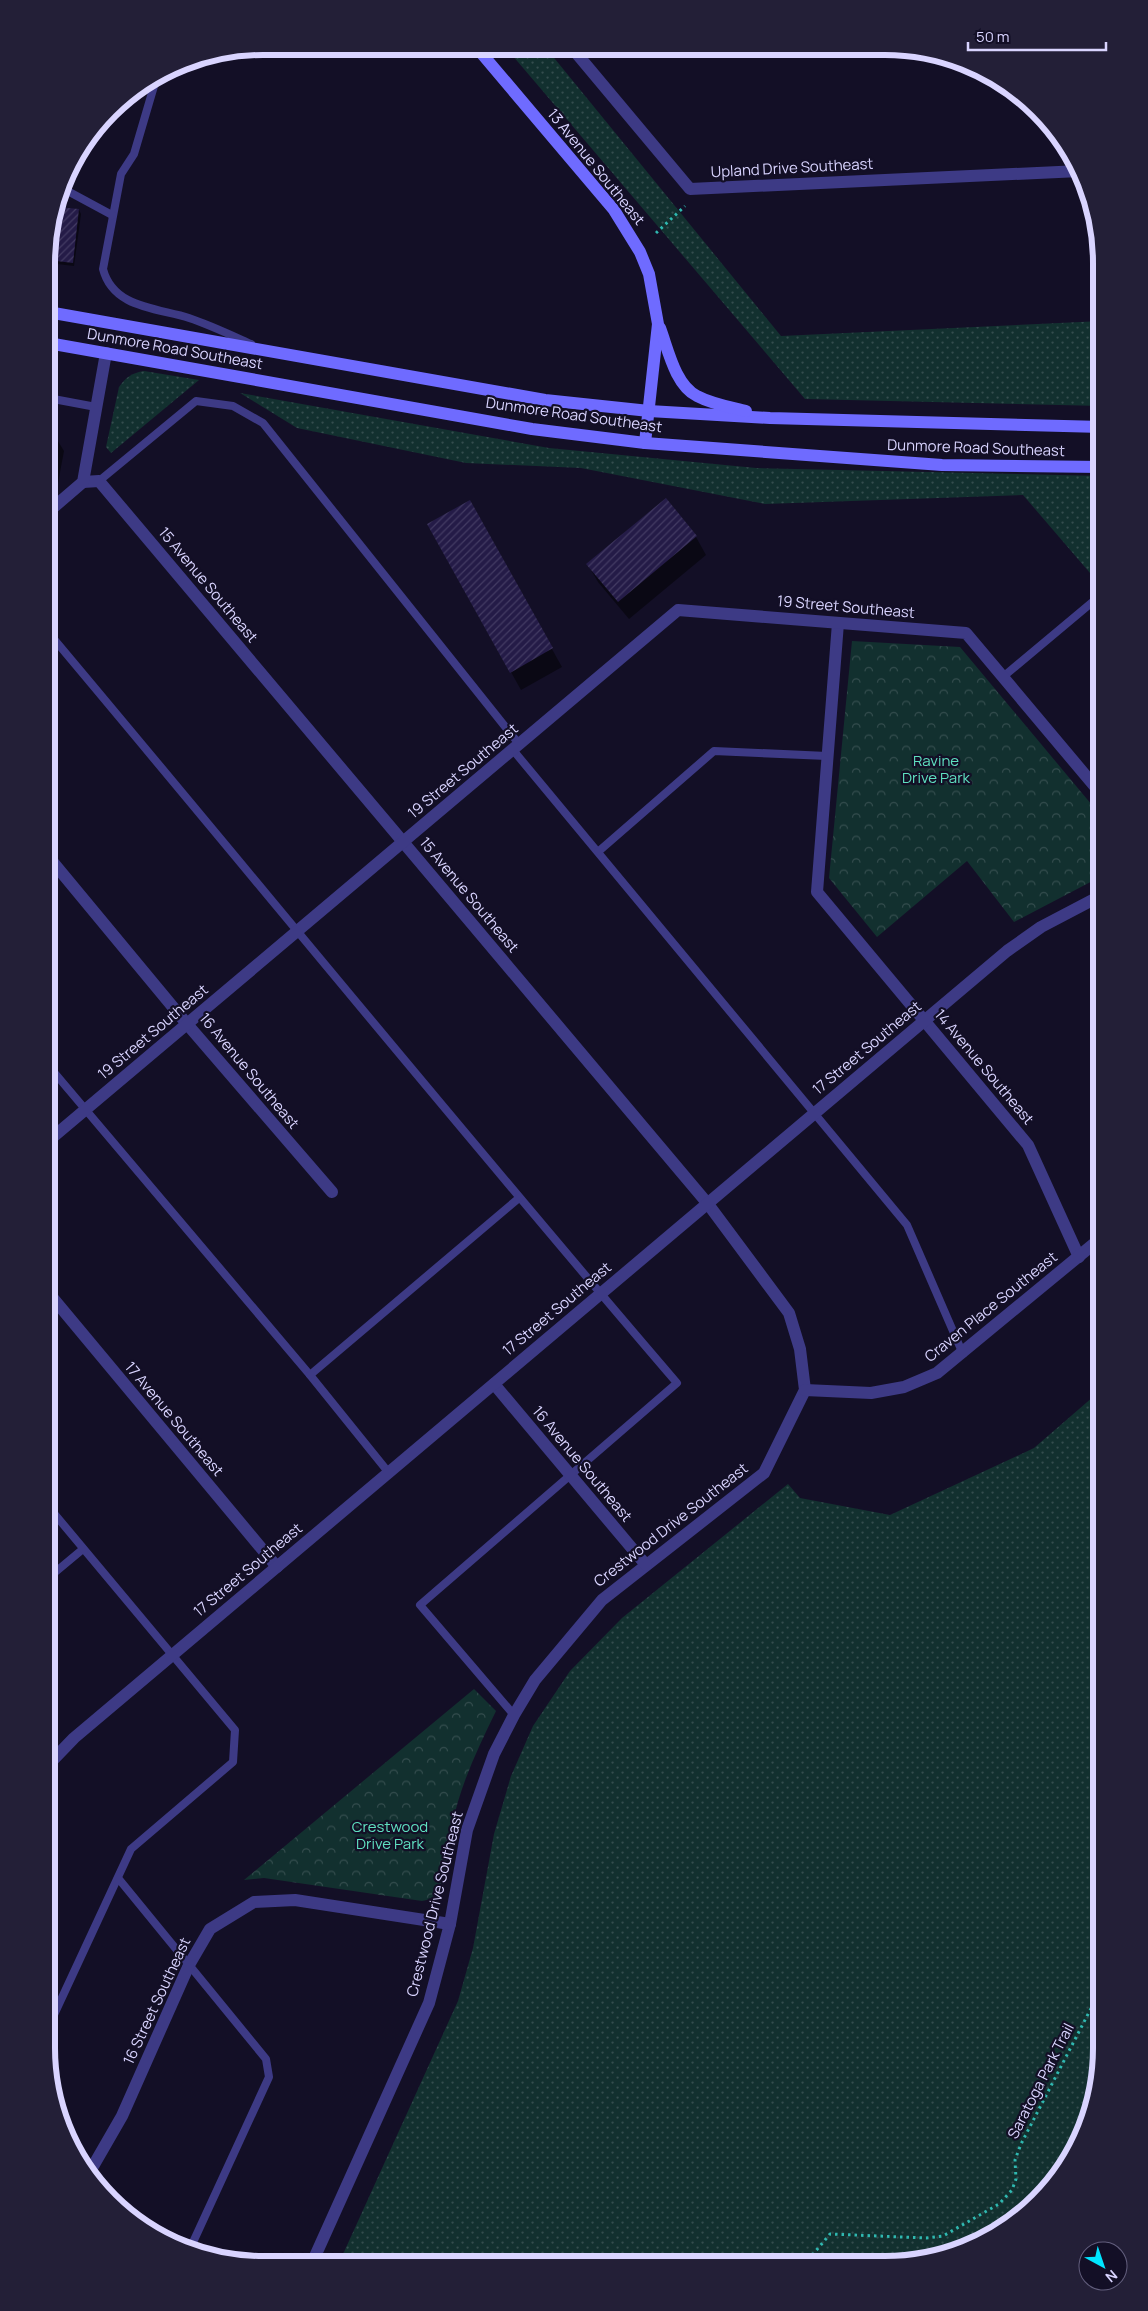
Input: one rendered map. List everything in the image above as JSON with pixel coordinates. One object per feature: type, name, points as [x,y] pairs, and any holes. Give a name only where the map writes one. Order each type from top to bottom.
[{"type":"main road","name":"13 Avenue Southeast","points":[[483,55],[614,210],[628,230],[649,274],[658,324],[645,443]]},
{"type":"main road","name":"Dunmore Road Southeast","points":[[55,313],[545,400],[649,411],[770,418],[1093,426]]},
{"type":"main road","points":[[658,324],[679,377],[696,396],[770,418]]},
{"type":"main road","name":"Dunmore Road Southeast","points":[[55,344],[532,429],[645,443],[942,465],[1093,467]]},
{"type":"street","name":"Upland Drive Southeast","points":[[578,55],[690,189],[1073,172]]},
{"type":"street","points":[[84,482],[106,353]]},
{"type":"street","points":[[55,506],[84,482],[99,480]]},
{"type":"street","name":"15 Avenue Southeast","points":[[99,480],[708,1204]]},
{"type":"street","name":"19 Street Southeast","points":[[55,1135],[678,610],[966,633],[1004,676]]},
{"type":"street","name":"14 Avenue Southeast","points":[[838,623],[817,892],[1028,1145],[1079,1257]]},
{"type":"street","points":[[1004,676],[1093,784]]},
{"type":"street","name":"16 Avenue Southeast","points":[[55,863],[188,1024],[332,1192]]},
{"type":"street","name":"17 Street Southeast","points":[[55,1757],[74,1738],[172,1655],[1008,951],[1041,927],[1093,900]]},
{"type":"street","points":[[708,1204],[789,1313],[800,1349],[804,1390]]},
{"type":"street","name":"Craven Place Southeast","points":[[804,1390],[871,1393],[904,1387],[937,1373],[963,1354],[1093,1245]]},
{"type":"street","name":"17 Avenue Southeast","points":[[55,1301],[277,1567]]},
{"type":"street","name":"16 Avenue Southeast","points":[[494,1384],[646,1565]]},
{"type":"street","name":"Crestwood Drive Southeast","points":[[315,2256],[429,2003],[450,1924],[467,1830],[494,1754],[514,1715],[535,1680],[602,1600],[764,1473],[804,1390]]},
{"type":"street","name":"16 Street Southeast","points":[[92,2167],[122,2116],[189,1965],[210,1929],[254,1902],[295,1900],[450,1924]]},
{"type":"lane","points":[[154,86],[134,154],[121,174],[103,269],[105,278],[132,303],[190,318],[269,351]]},
{"type":"lane","points":[[68,191],[112,215]]},
{"type":"lane","points":[[55,399],[96,407]]},
{"type":"lane","points":[[99,480],[196,401],[233,406],[263,423],[599,851],[907,1225],[963,1354]]},
{"type":"lane","points":[[1004,676],[1093,602]]},
{"type":"lane","points":[[55,640],[298,930],[519,1198],[677,1383],[420,1605],[514,1715]]},
{"type":"lane","points":[[599,851],[714,751],[827,756]]},
{"type":"lane","points":[[55,1074],[310,1375],[389,1473]]},
{"type":"lane","points":[[310,1375],[519,1198]]},
{"type":"lane","points":[[55,1515],[235,1730],[233,1762],[131,1849],[55,2013]]},
{"type":"lane","points":[[55,1573],[84,1549]]},
{"type":"lane","points":[[118,1878],[266,2059],[269,2077],[192,2244]]},
{"type":"path","points":[[656,233],[685,206]]},
{"type":"path","name":"Saratoga Park Trail","points":[[811,2256],[830,2234],[926,2238],[943,2236],[999,2204],[1012,2190],[1016,2179],[1015,2160],[1021,2144],[1093,2004]]},
{"type":"green space","points":[[512,55],[552,55],[781,336],[1093,321],[1093,406],[805,399]]},
{"type":"green space","points":[[144,371],[199,380],[111,453],[106,447],[119,387],[130,376]]},
{"type":"green space","points":[[240,393],[549,448],[756,468],[1093,476],[1093,574],[1090,573],[1023,495],[765,504],[581,468],[466,463],[297,428]]},
{"type":"green space","name":"Ravine Drive Park","points":[[852,641],[960,647],[1093,806],[1093,881],[1014,922],[967,861],[877,937],[829,878]]},
{"type":"green space","points":[[1093,1397],[1093,2062],[1089,2089],[1082,2115],[1072,2140],[1050,2175],[1012,2213],[977,2235],[939,2249],[899,2256],[342,2256],[458,2001],[473,1948],[494,1834],[511,1776],[533,1726],[570,1671],[622,1618],[788,1484],[800,1498],[890,1515],[1034,1448]]},
{"type":"green space","name":"Crestwood Drive Park","points":[[474,1689],[496,1711],[476,1753],[455,1811],[444,1879],[437,1895],[422,1901],[264,1878],[244,1880]]},
{"type":"building","points":[[62,207],[79,209],[73,263],[55,261],[55,249]]},
{"type":"building","points":[[666,498],[697,536],[618,602],[586,564]]},
{"type":"building","points":[[470,500],[553,648],[510,673],[427,524]]}]
